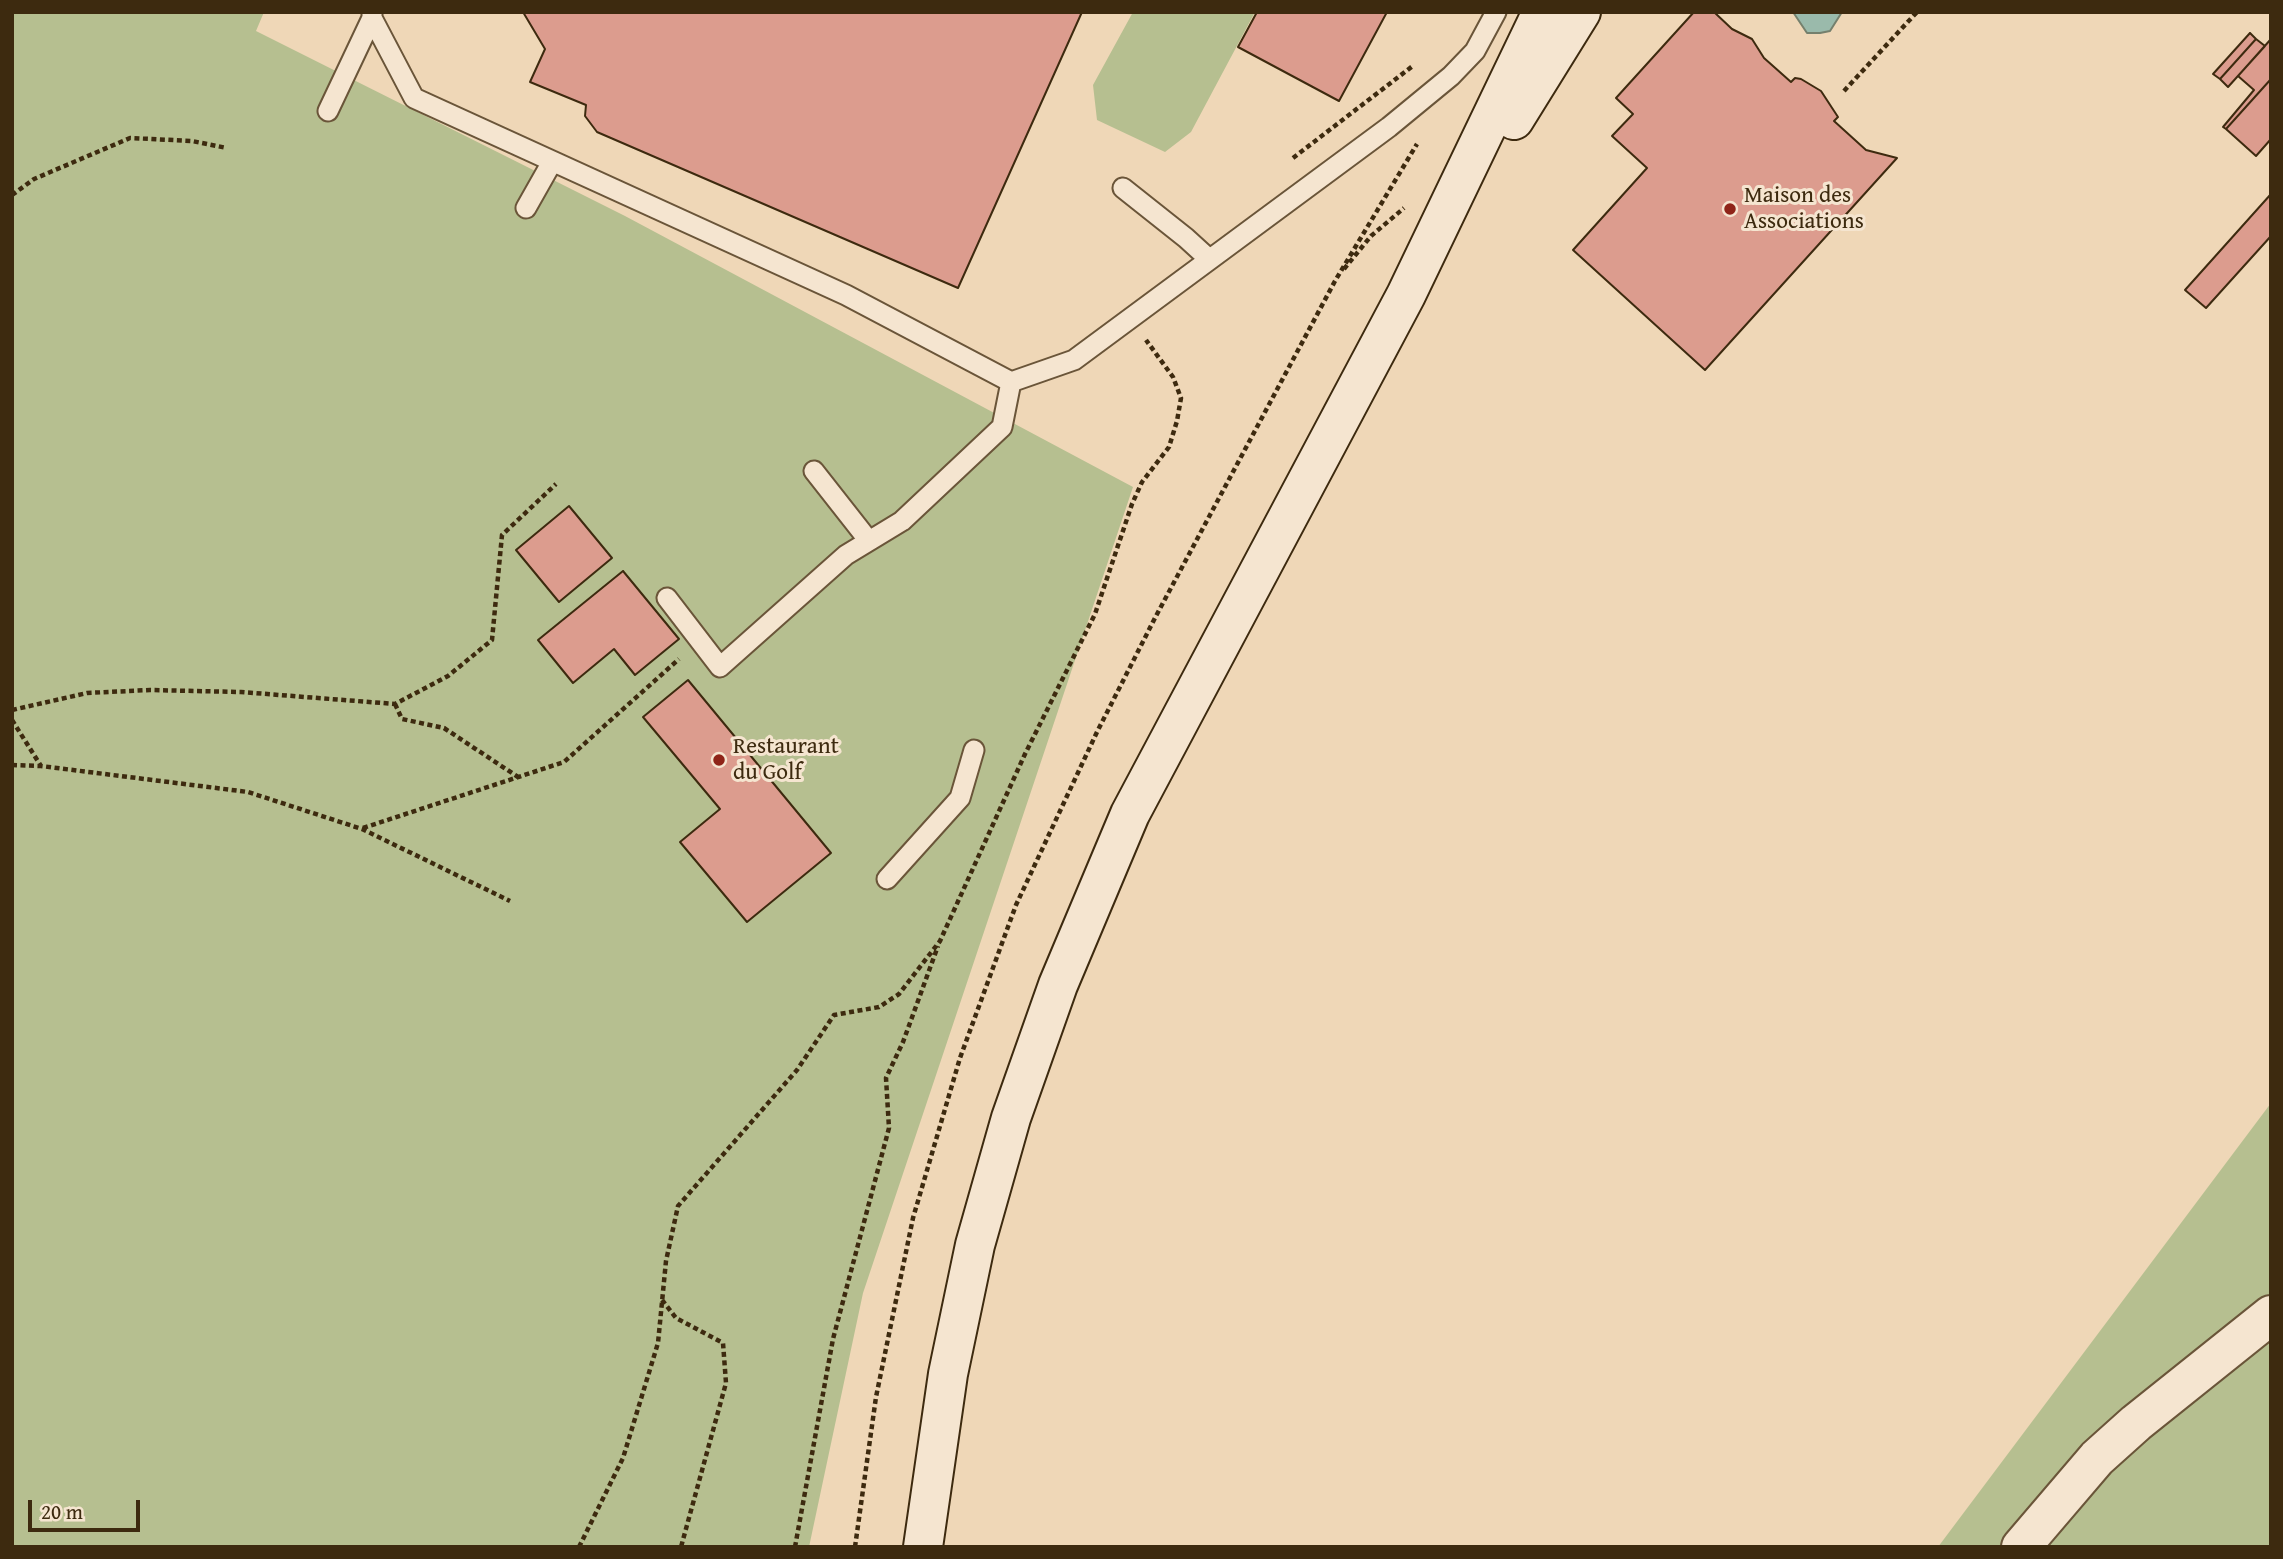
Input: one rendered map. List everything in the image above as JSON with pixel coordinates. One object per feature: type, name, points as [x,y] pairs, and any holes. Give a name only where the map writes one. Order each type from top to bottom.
[{"type":"main road","points":[[923,1547],[948,1374],[975,1245],[1011,1118],[1058,985],[1130,814],[1406,295],[1542,12]]},
{"type":"main road","points":[[1406,295],[1581,12]]},
{"type":"main road","points":[[2021,1547],[2096,1458],[2271,1315]]},
{"type":"lane","points":[[372,15],[414,98],[846,295],[1011,382],[1074,360],[1389,127],[1451,76],[1475,51],[1496,12]]},
{"type":"lane","points":[[328,111],[372,15]]},
{"type":"lane","points":[[526,208],[552,162]]},
{"type":"lane","points":[[1123,188],[1209,259]]},
{"type":"lane","points":[[667,598],[720,667],[846,555],[901,521],[1002,427],[1011,382]]},
{"type":"lane","points":[[814,471],[869,541]]},
{"type":"lane","points":[[887,879],[960,798],[974,750]]},
{"type":"path","points":[[1844,91],[1917,12]]},
{"type":"path","points":[[1292,159],[1419,61]]},
{"type":"path","points":[[1335,281],[1421,137]]},
{"type":"path","points":[[12,195],[34,179],[130,138],[192,141],[227,148]]},
{"type":"path","points":[[795,1547],[833,1339],[889,1129],[886,1079],[903,1042],[940,941],[1025,754],[1095,614],[1142,482],[1169,447],[1181,398],[1173,377],[1130,318]]},
{"type":"path","points":[[12,710],[87,693],[150,690],[241,692],[395,704],[448,676],[492,640],[502,535],[556,484]]},
{"type":"path","points":[[362,829],[564,762],[699,640]]},
{"type":"path","points":[[395,704],[402,719],[444,728],[518,777]]},
{"type":"path","points":[[12,720],[41,766]]},
{"type":"path","points":[[12,765],[41,766],[248,792],[362,829],[510,901]]},
{"type":"path","points":[[579,1547],[623,1458],[658,1343],[666,1261],[678,1206],[797,1070],[834,1015],[878,1007],[899,994],[940,941]]},
{"type":"path","points":[[662,1300],[676,1318],[723,1343],[726,1383],[681,1547]]},
{"type":"green space","points":[[12,12],[264,12],[256,31],[625,216],[1133,487],[863,1293],[809,1547],[12,1547]]},
{"type":"green space","points":[[1133,12],[1255,12],[1191,132],[1165,152],[1097,120],[1093,85]]},
{"type":"green space","points":[[2271,1103],[2271,1547],[1938,1547]]},
{"type":"shaded area","points":[[1793,12],[1842,12],[1830,31],[1807,33]]},
{"type":"building","points":[[523,12],[1082,12],[958,288],[597,132],[585,116],[586,105],[530,82],[545,49]]},
{"type":"building","points":[[1257,12],[1387,12],[1339,101],[1238,47]]},
{"type":"building","name":"Maison des Associations","points":[[1694,12],[1714,12],[1732,29],[1752,39],[1764,58],[1791,82],[1795,78],[1801,79],[1821,91],[1838,117],[1834,121],[1866,150],[1897,158],[1705,370],[1573,250],[1647,168],[1612,136],[1633,114],[1616,98]]},
{"type":"building","points":[[2250,33],[2256,39],[2220,79],[2213,74]]},
{"type":"building","points":[[2256,39],[2265,46],[2228,87],[2220,79]]},
{"type":"building","points":[[2271,39],[2271,79],[2226,129],[2223,127],[2254,90],[2238,76]]},
{"type":"building","points":[[2271,79],[2271,139],[2256,156],[2226,129]]},
{"type":"building","points":[[2271,194],[2271,236],[2206,308],[2185,290]]},
{"type":"building","points":[[569,506],[612,558],[559,602],[516,550]]},
{"type":"building","points":[[623,571],[679,639],[635,675],[614,649],[573,683],[538,640]]},
{"type":"building","points":[[688,680],[831,853],[747,922],[680,842],[720,809],[643,717]]},
{"type":"place","name":"Maison des Associations","points":[[1730,209]]},
{"type":"place","name":"Restaurant du Golf","points":[[719,760]]}]
